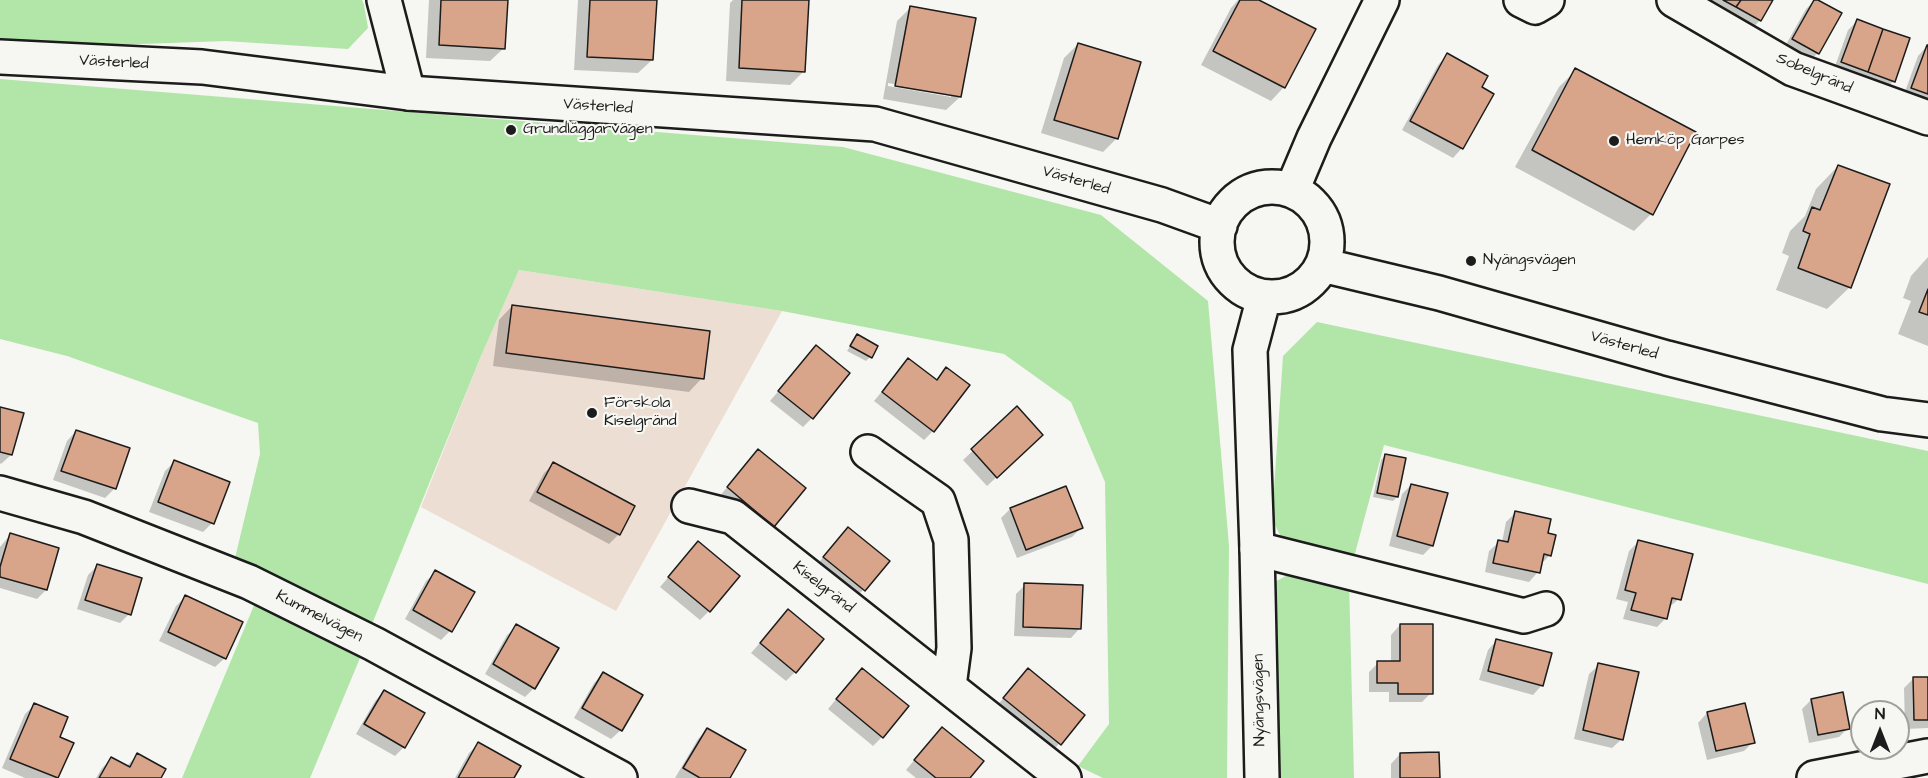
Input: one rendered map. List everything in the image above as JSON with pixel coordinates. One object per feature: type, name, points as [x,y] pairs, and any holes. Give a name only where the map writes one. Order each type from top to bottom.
[{"type":"street","points":[[384,0],[408,93]]},
{"type":"street","points":[[1292,190],[1314,138],[1382,0]]},
{"type":"street","points":[[1521,0],[1535,6],[1548,0]]},
{"type":"street","name":"Sobelgränd","points":[[1674,0],[1793,69],[1928,118]]},
{"type":"street","name":"Västerled","points":[[0,57],[202,67],[408,93],[875,124],[1162,205],[1220,226]]},
{"type":"street","points":[[1266,188],[1292,190],[1308,200],[1320,215],[1327,234],[1326,254],[1314,279],[1299,291],[1283,296],[1264,297],[1236,283],[1224,268],[1217,245],[1220,226],[1228,210],[1242,196],[1266,188]]},
{"type":"street","name":"Västerled","points":[[1322,265],[1439,293],[1667,358],[1882,414],[1928,420]]},
{"type":"street","name":"Nyängsvägen","points":[[1262,778],[1250,350],[1264,297]]},
{"type":"street","points":[[868,452],[938,501],[951,540],[954,648],[950,686]]},
{"type":"street","name":"Kummelvägen","points":[[0,493],[84,517],[249,582],[374,644],[621,778]]},
{"type":"street","name":"Kiselgränd","points":[[689,506],[733,517],[1064,778]]},
{"type":"street","points":[[1257,549],[1524,616],[1546,609]]},
{"type":"street","points":[[1814,778],[1928,756]]},
{"type":"shaded area","name":"Förskola Kiselgränd","points":[[519,270],[782,311],[616,611],[421,507],[481,356]]},
{"type":"green space","points":[[0,0],[362,0],[368,28],[348,49],[226,41],[0,49]]},
{"type":"green space","points":[[0,79],[843,147],[1101,215],[1208,301],[1229,546],[1227,778],[1103,778],[1078,766],[1109,724],[1105,482],[1071,402],[1004,354],[782,311],[519,270],[481,356],[372,624],[235,558],[260,454],[258,423],[67,356],[0,339]]},
{"type":"green space","points":[[1317,322],[1928,451],[1928,584],[1384,445],[1354,557],[1282,539],[1272,519],[1283,356]]},
{"type":"green space","points":[[1291,573],[1349,581],[1354,778],[1277,778],[1273,583]]},
{"type":"green space","points":[[255,603],[360,658],[310,778],[182,778]]},
{"type":"building","points":[[441,0],[508,0],[505,49],[439,45]]},
{"type":"building","points":[[590,0],[657,0],[653,60],[587,57]]},
{"type":"building","points":[[742,0],[809,0],[805,72],[739,68]]},
{"type":"building","points":[[1240,0],[1259,0],[1316,29],[1285,88],[1213,51]]},
{"type":"building","points":[[1723,0],[1741,0],[1736,7]]},
{"type":"building","points":[[1741,0],[1773,0],[1761,21],[1736,7]]},
{"type":"building","points":[[1814,0],[1842,13],[1819,54],[1792,39]]},
{"type":"building","points":[[910,6],[976,18],[961,97],[895,86]]},
{"type":"building","points":[[1857,19],[1883,29],[1868,72],[1841,62]]},
{"type":"building","points":[[1883,29],[1910,38],[1895,82],[1868,72]]},
{"type":"building","points":[[1078,43],[1141,62],[1118,139],[1054,120]]},
{"type":"building","points":[[1928,45],[1928,94],[1911,88]]},
{"type":"building","points":[[1447,53],[1488,76],[1482,87],[1494,94],[1463,149],[1410,121]]},
{"type":"building","name":"Hemköp Garpes","points":[[1575,68],[1696,132],[1653,215],[1532,150]]},
{"type":"building","points":[[1838,165],[1890,184],[1851,288],[1798,268],[1810,234],[1803,231],[1812,207],[1820,210]]},
{"type":"building","points":[[1928,289],[1928,315],[1919,312]]},
{"type":"building","points":[[512,305],[710,331],[704,379],[506,353]]},
{"type":"building","points":[[857,334],[878,346],[872,358],[850,346]]},
{"type":"building","points":[[816,345],[850,373],[813,419],[778,391]]},
{"type":"building","points":[[908,358],[937,380],[946,367],[970,385],[934,432],[882,392]]},
{"type":"building","points":[[1017,406],[1043,435],[997,478],[971,449]]},
{"type":"building","points":[[0,407],[24,413],[12,455],[0,452]]},
{"type":"building","points":[[76,430],[130,448],[116,489],[61,471]]},
{"type":"building","points":[[758,449],[806,488],[774,527],[727,487]]},
{"type":"building","points":[[1385,454],[1406,458],[1398,497],[1377,493]]},
{"type":"building","points":[[174,460],[230,482],[214,524],[158,502]]},
{"type":"building","points":[[553,462],[635,506],[620,535],[537,492]]},
{"type":"building","points":[[1411,484],[1448,493],[1433,546],[1397,536]]},
{"type":"building","points":[[1066,486],[1083,528],[1026,550],[1010,508]]},
{"type":"building","points":[[1515,511],[1551,519],[1548,533],[1556,535],[1551,556],[1544,554],[1540,573],[1493,563],[1498,540],[1508,542]]},
{"type":"building","points":[[848,527],[890,561],[865,591],[823,557]]},
{"type":"building","points":[[10,533],[59,548],[47,590],[0,577],[0,567]]},
{"type":"building","points":[[1638,540],[1693,554],[1681,600],[1672,598],[1667,619],[1631,610],[1636,593],[1625,590]]},
{"type":"building","points":[[698,541],[740,576],[710,612],[668,577]]},
{"type":"building","points":[[97,564],[142,578],[131,615],[85,600]]},
{"type":"building","points":[[435,570],[475,592],[452,632],[413,610]]},
{"type":"building","points":[[1024,583],[1083,585],[1081,629],[1023,627]]},
{"type":"building","points":[[185,595],[243,622],[226,659],[168,632]]},
{"type":"building","points":[[788,609],[824,639],[796,673],[760,643]]},
{"type":"building","points":[[516,624],[559,648],[535,689],[493,664]]},
{"type":"building","points":[[1400,624],[1433,624],[1433,694],[1398,694],[1398,683],[1377,683],[1377,661],[1400,661]]},
{"type":"building","points":[[1496,639],[1552,653],[1543,686],[1488,671]]},
{"type":"building","points":[[1598,663],[1639,672],[1623,740],[1583,730]]},
{"type":"building","points":[[862,668],[909,706],[883,738],[836,699]]},
{"type":"building","points":[[1028,668],[1085,715],[1061,745],[1003,698]]},
{"type":"building","points":[[603,672],[643,695],[622,731],[582,708]]},
{"type":"building","points":[[1913,677],[1928,677],[1928,720],[1914,720]]},
{"type":"building","points":[[384,690],[425,713],[405,748],[364,724]]},
{"type":"building","points":[[1843,692],[1850,729],[1818,735],[1811,699]]},
{"type":"building","points":[[34,703],[68,717],[60,737],[74,743],[58,778],[10,759]]},
{"type":"building","points":[[1745,703],[1755,743],[1716,751],[1707,712]]},
{"type":"building","points":[[942,727],[984,761],[970,778],[936,778],[914,760]]},
{"type":"building","points":[[707,728],[746,750],[730,778],[700,778],[683,768]]},
{"type":"building","points":[[478,742],[521,766],[514,778],[458,778]]},
{"type":"building","points":[[1439,752],[1440,778],[1400,778],[1400,753]]},
{"type":"building","points":[[137,753],[166,769],[161,778],[99,778],[111,757],[130,767]]},
{"type":"place","name":"Grundläggarvägen","points":[[511,130]]},
{"type":"place","name":"Hemköp Garpes","points":[[1614,141]]},
{"type":"place","name":"Nyängsvägen","points":[[1471,261]]},
{"type":"place","name":"Förskola Kiselgränd","points":[[592,413]]}]
